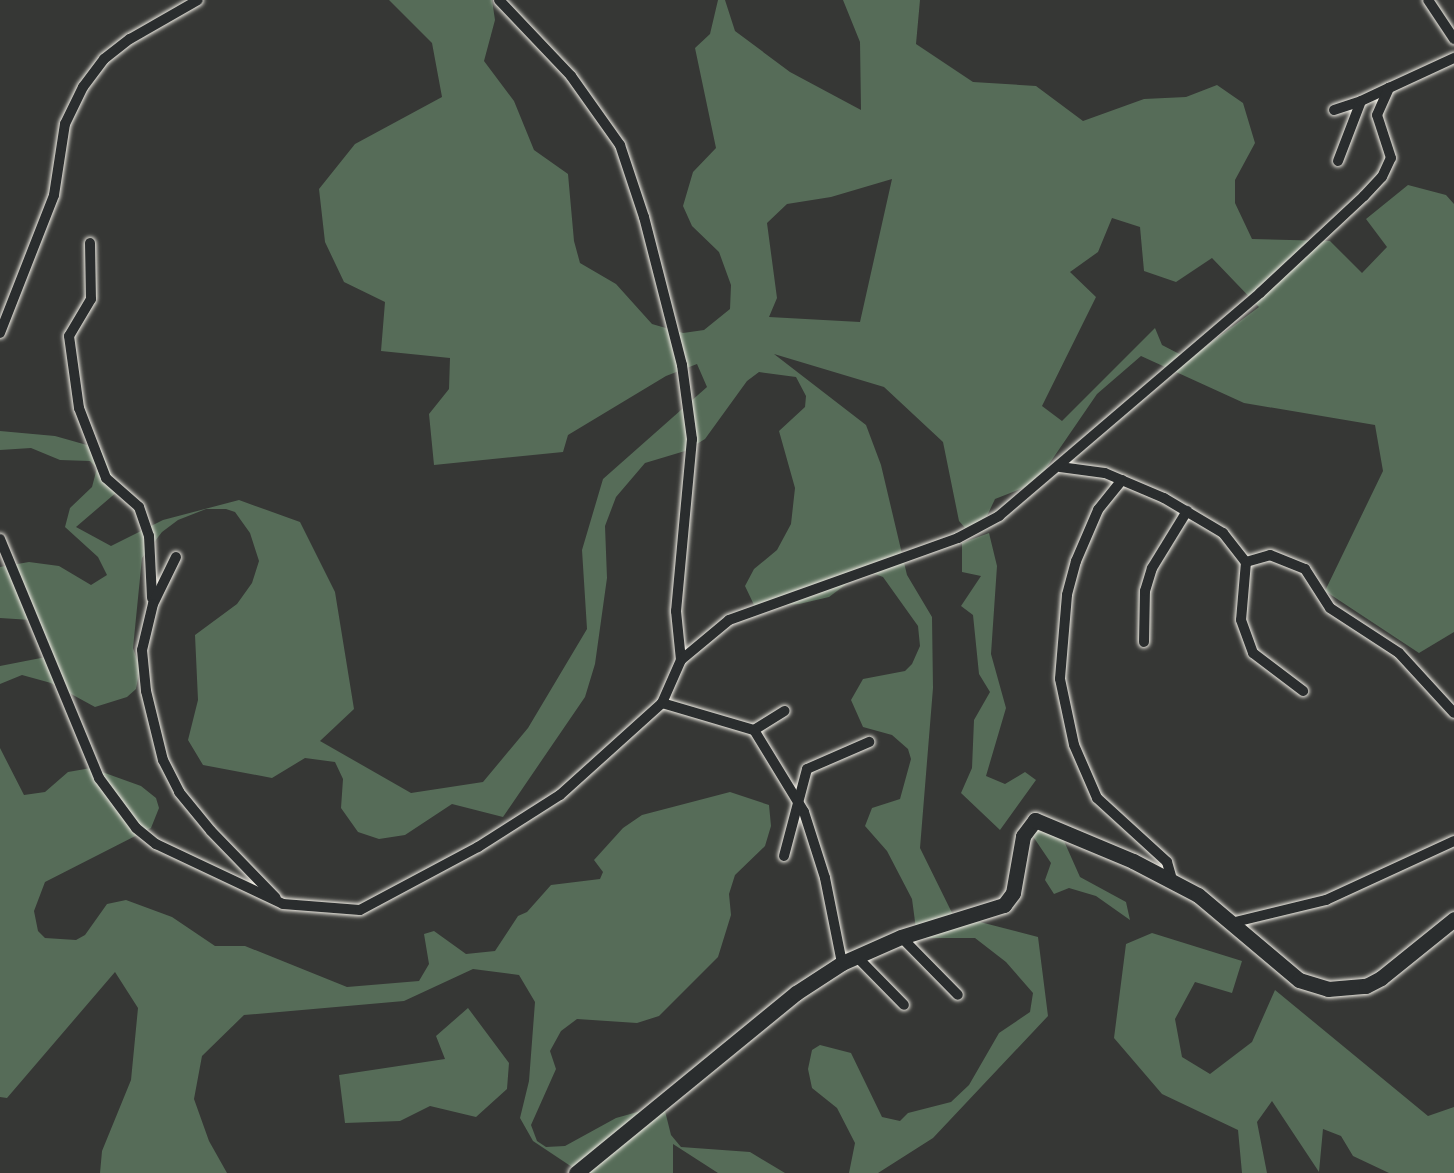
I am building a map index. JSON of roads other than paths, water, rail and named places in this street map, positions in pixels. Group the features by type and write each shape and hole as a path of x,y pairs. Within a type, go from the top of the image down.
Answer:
{"street":[{"path":"0,333 54,195 65,124 83,87 122,46 198,0"},
{"path":"499,0 572,76 620,145 644,218 689,401 692,439 676,611 681,660"},
{"path":"1428,0 1454,39"},
{"path":"1334,110 1361,101 1454,58"},
{"path":"0,539 90,758 119,808 156,844 283,904 360,910 478,847 560,795 662,702 681,660 729,620 748,610 832,584 978,529 1060,467 1260,293 1382,177 1391,158 1390,147 1377,115 1389,88"},
{"path":"1338,161 1361,101"},
{"path":"90,243 91,299 69,336 79,408 106,478 139,507 149,536 153,604"},
{"path":"1060,467 1084,467 1122,480 1187,511 1223,533 1245,562 1241,620 1245,638 1265,666 1303,691"},
{"path":"1122,480 1098,510 1076,561 1067,594 1060,680 1074,745 1097,798 1167,862 1173,883"},
{"path":"1144,642 1145,591 1152,568 1187,511"},
{"path":"1245,562 1270,555 1305,569 1330,609 1399,653 1454,713"},
{"path":"176,557 153,604 142,650 146,691 171,778 211,831 283,904"},
{"path":"662,702 754,730 798,798 825,878 842,963"},
{"path":"754,730 785,711"},
{"path":"784,856 807,769 869,742"},
{"path":"576,1173 796,993 842,963 901,937 1004,905 1013,893 1023,836 1035,820 1063,829 1173,883 1235,922 1299,980 1328,989 1366,986 1381,978 1454,919"},
{"path":"1235,922 1326,900 1454,841"},
{"path":"901,937 958,995"},
{"path":"857,957 904,1005"}]}
